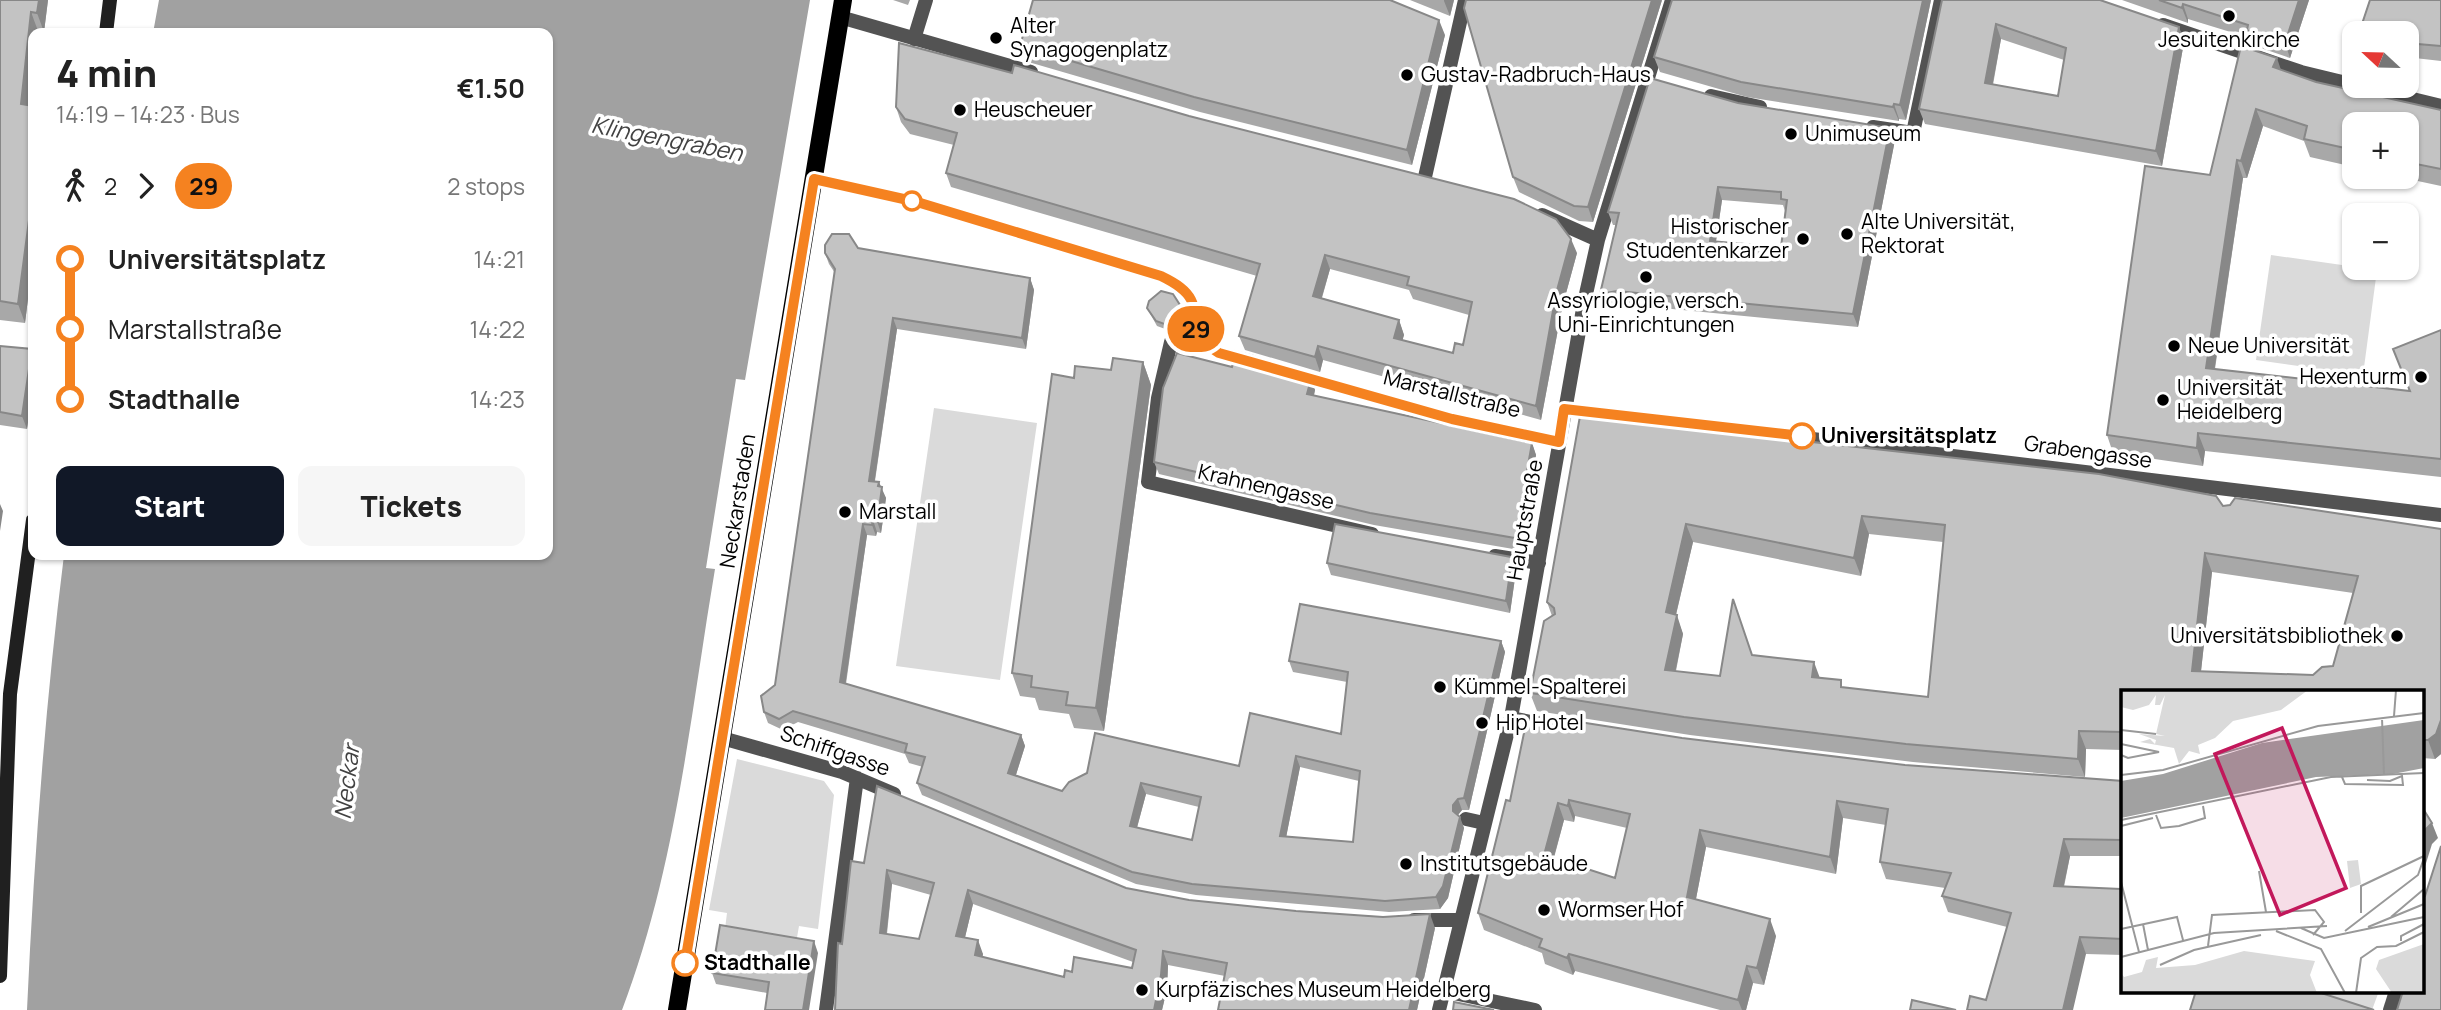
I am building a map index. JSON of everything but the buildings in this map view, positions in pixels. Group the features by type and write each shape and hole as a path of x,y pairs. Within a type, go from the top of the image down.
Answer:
{"main road":[{"path":"107,28 110,0"},
{"name":"Neckarstaden","path":"677,1010 842,9"},
{"path":"0,976 10,694 28,558"}],"street":[{"path":"1408,173 1431,178 1450,27 1465,0"},
{"name":"Hauptstraße","path":"1439,1010 1534,627 1539,563 1564,409 1598,240 1653,80 1672,0"},
{"path":"1856,124 1913,134 1941,0"},
{"path":"914,39 924,4"},
{"path":"842,9 892,33 1042,75"},
{"path":"2144,18 2301,72 2441,106"},
{"path":"1694,92 1780,111"},
{"path":"814,179 917,202 1161,276 1183,286 1192,298 1196,314 1196,338"},
{"path":"1524,205 1598,240"},
{"name":"Marstallstraße","path":"1196,338 1219,353 1452,419 1559,442"},
{"name":"Krahnengasse","path":"1196,338 1171,342 1158,398 1148,482 1384,536"},
{"name":"Grabengasse","path":"1564,409 2234,498 2441,515"},
{"path":"1480,554 1539,563"},
{"path":"1511,718 1560,727"},
{"name":"Schiffgasse","path":"722,738 857,778 907,799"},
{"path":"826,1010 857,778"},
{"path":"1466,819 1484,823"},
{"path":"1401,921 1438,918 1460,920"},
{"path":"1444,991 1535,1010"},
{"path":"2389,1010 2396,992"}],"shaded area":[{"path":"2271,255 2342,265 2342,280 2376,280 2363,375 2256,360"},
{"path":"934,408 1037,423 1000,680 896,666"},
{"path":"737,759 824,781 834,795 818,929 799,926 795,949 724,937 727,913 709,910"},
{"path":"2234,992 2379,992 2372,1010"}],"water":[{"path":"159,0 810,0 745,380 736,379 706,568 715,569 669,848 656,902 622,1010 27,1010 41,782 63,560 553,560 553,28 154,28"}],"bus line":[{"name":"29","path":"685,963 814,179 917,202 1161,276 1183,286 1192,298 1196,314 1196,338 1219,353 1452,419 1559,442 1564,409 1802,436"}],"place":[{"name":"Jesuitenkirche","path":"2229,16"},
{"name":"Alter Synagogenplatz","path":"996,38"},
{"name":"Gustav-Radbruch-Haus","path":"1407,75"},
{"name":"Heuscheuer","path":"960,110"},
{"name":"Unimuseum","path":"1791,134"},
{"name":"Alte Universität, Rektorat","path":"1847,234"},
{"name":"Historischer Studentenkarzer","path":"1803,239"},
{"name":"Assyriologie, versch. Uni-Einrichtungen","path":"1646,277"},
{"name":"Neue Universität","path":"2174,346"},
{"name":"Hexenturm","path":"2421,377"},
{"name":"Universität Heidelberg","path":"2163,400"},
{"name":"Universitätsplatz","path":"1802,436"},
{"name":"Marstall","path":"845,512"},
{"name":"Universitätsbibliothek","path":"2397,636"},
{"name":"Kümmel-Spalterei","path":"1440,687"},
{"name":"Hip Hotel","path":"1482,723"},
{"name":"Institutsgebäude","path":"1406,864"},
{"name":"Wormser Hof","path":"1544,910"},
{"name":"Stadthalle","path":"685,963"},
{"name":"Kurpfäzisches Museum Heidelberg","path":"1142,990"}],"water label":[{"name":"Klingengraben","path":"667,139"},
{"name":"Neckar","path":"347,782"}]}
